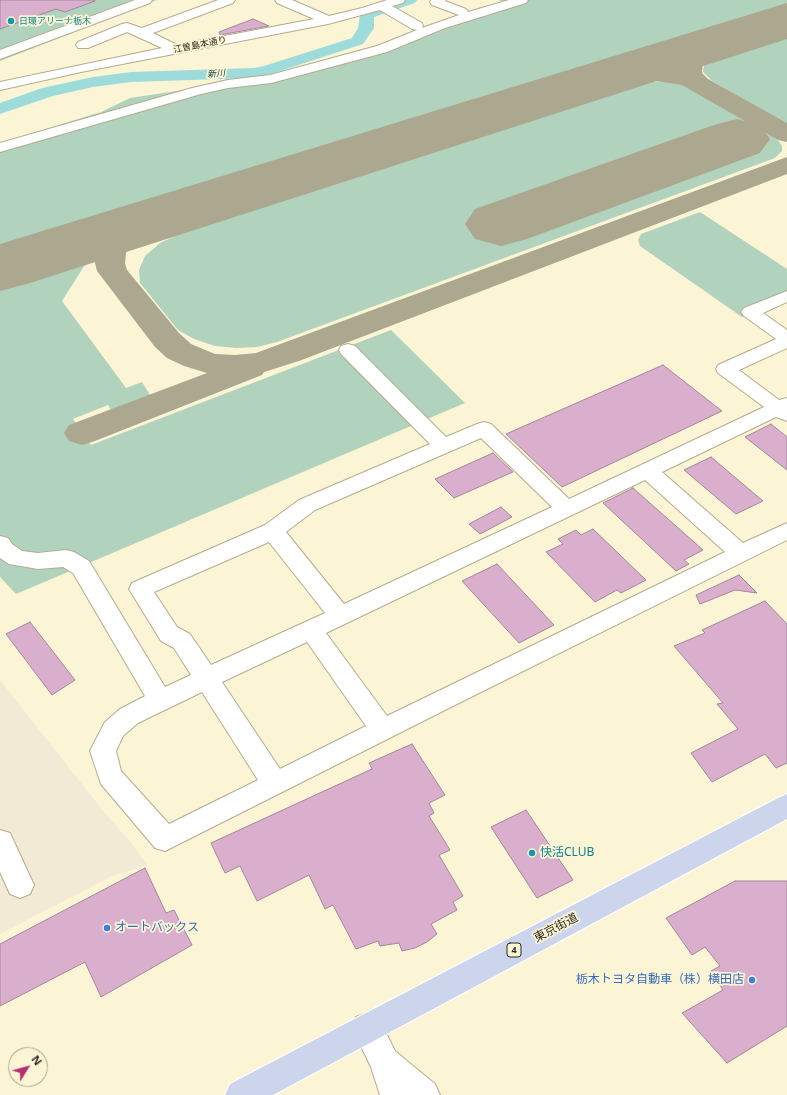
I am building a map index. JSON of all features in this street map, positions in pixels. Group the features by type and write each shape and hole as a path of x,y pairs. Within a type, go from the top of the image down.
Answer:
{"highway":[{"name":"東京街道","path":"241,1095 787,806"}],"street":[{"path":"0,55 146,0"},
{"path":"197,0 215,8"},
{"path":"142,34 215,8 229,0"},
{"path":"281,0 328,20"},
{"path":"297,6 313,0"},
{"name":"江曽島本通り","path":"0,86 81,68 328,20 399,0"},
{"path":"440,0 436,2 462,12"},
{"path":"370,46 385,42 418,26 468,11 480,0"},
{"path":"0,148 197,91 228,84 271,79 382,49 440,25 522,0"},
{"path":"382,6 418,26"},
{"path":"170,12 196,23"},
{"path":"83,44 127,27 176,50"},
{"path":"787,296 750,312 787,338"},
{"path":"784,409 726,369 787,341"},
{"path":"348,350 443,446"},
{"path":"784,409 647,471 160,700 129,716 114,729 103,751 110,776 166,840 383,730 787,531"},
{"path":"275,784 182,641 169,634 140,589 273,531 308,505 484,429 567,509"},
{"path":"647,471 742,554"},
{"path":"273,531 340,616"},
{"path":"0,544 4,550 17,558 38,561 66,558 81,567 160,700"},
{"path":"311,630 383,730"},
{"path":"0,842 20,884"},
{"path":"367,1028 384,1060 396,1095"},
{"path":"384,1060 424,1095"}],"shaded area":[{"path":"0,680 104,812 132,844 147,865 110,877 0,934"}],"green space":[{"path":"0,0 157,0 0,61"},
{"path":"498,0 787,0 787,4 0,246 0,143 101,112 130,98 183,90 223,80 266,77 386,45 429,25 505,2"},
{"path":"787,37 787,124 712,81 703,72 704,65 706,63"},
{"path":"671,81 686,85 778,140 782,146 782,151 775,158 277,342 257,347 237,348 215,346 194,339 178,330 140,283 139,270 145,256 160,243 188,230 649,82"},
{"path":"700,212 787,269 787,299 742,317 640,246 638,240 641,234"},
{"path":"86,263 62,301 126,388 142,382 150,395 111,410 108,405 73,419 91,445 391,330 465,403 16,594 0,577 0,290"}],"building":[{"name":"日環アリーナ栃木","path":"0,0 95,1 65,12 56,9 0,29"},
{"path":"253,19 269,26 220,35 219,32"},
{"path":"663,365 722,411 562,487 506,434"},
{"path":"771,424 787,437 787,470 745,437"},
{"path":"493,453 513,472 454,498 435,479"},
{"path":"711,457 763,501 736,514 684,470"},
{"path":"633,488 703,550 684,560 689,564 676,571 603,503"},
{"path":"501,507 512,517 480,534 469,524"},
{"path":"593,529 646,580 621,593 617,590 595,602 546,552 563,544 558,539 576,530 581,535"},
{"path":"497,564 554,625 519,643 462,581"},
{"path":"739,575 757,593 735,590 700,604 696,595"},
{"path":"765,601 787,624 787,763 776,768 765,754 712,782 691,753 738,729 717,704 723,703 674,646 705,633 702,630"},
{"path":"30,622 75,680 52,695 6,634"},
{"path":"412,744 445,795 429,803 434,813 429,816 450,850 439,855 463,896 453,902 457,910 431,924 437,934 427,942 415,948 402,951 399,943 380,946 378,941 356,949 333,905 325,909 309,875 257,901 240,866 225,873 211,843 372,769 369,763"},
{"name":"快活CLUB","path":"526,810 573,880 537,898 491,827"},
{"name":"オートバックス","path":"145,868 166,913 174,910 192,945 101,997 85,962 0,1006 0,944"},
{"name":"栃木トヨタ自動車（株）横田店","path":"735,881 787,881 787,1026 727,1063 682,1013 723,990 711,971 720,966 705,947 692,955 666,918"}],"waterway":[{"name":"新川","path":"0,109 48,92 93,82 131,77 254,73 268,70 358,41 366,28 367,15 410,0"}],"taxiway":[{"path":"699,84 689,72 691,58 697,51 706,46"},
{"path":"622,72 644,72 688,79 699,84"},
{"path":"699,84 787,134"},
{"path":"128,228 117,239 111,253 110,263 112,271 167,340 179,351 196,359 214,364 235,365 259,363 287,354 787,165"},
{"path":"82,433 250,368"}],"runway":[{"path":"0,268 787,20"},
{"path":"501,224 737,139"}],"place":[{"name":"日環アリーナ栃木","path":"11,21"},
{"name":"快活CLUB","path":"532,853"},
{"name":"オートバックス","path":"107,928"},
{"name":"栃木トヨタ自動車（株）横田店","path":"752,980"}]}
